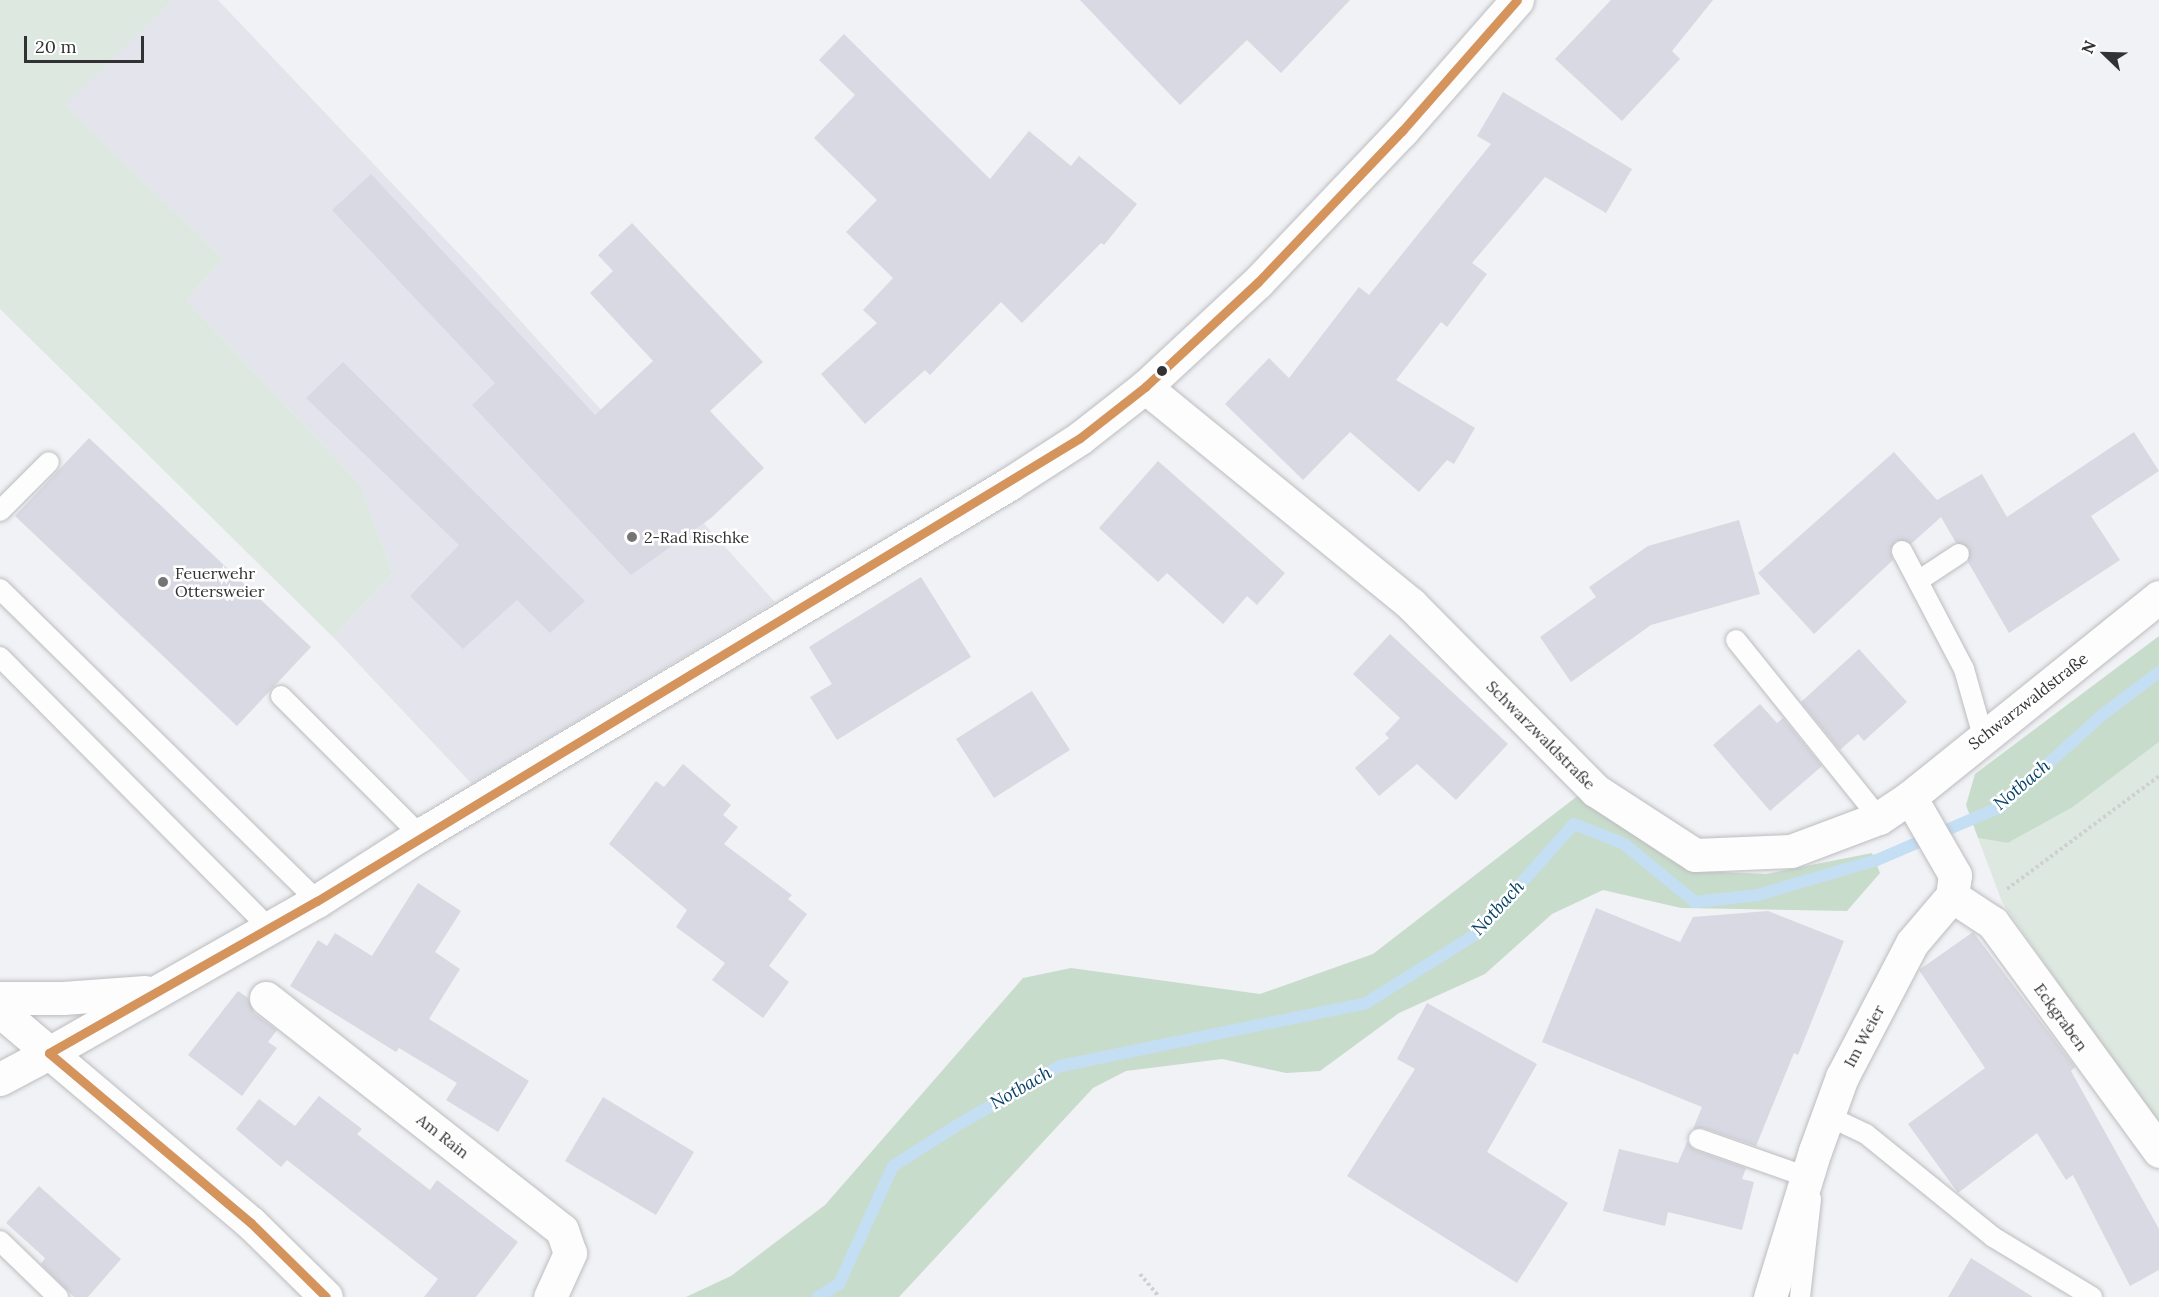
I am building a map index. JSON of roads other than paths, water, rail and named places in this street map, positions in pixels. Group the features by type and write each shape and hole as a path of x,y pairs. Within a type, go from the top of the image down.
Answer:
{"street":[{"path":"0,1079 317,901 420,835 1009,484 1080,438 1145,387 1301,238 1515,1"},
{"name":"Schwarzwaldstraße","path":"1145,387 1411,604 1595,790 1695,855 1791,851 1879,818 1918,809 1983,736 2159,597"},
{"path":"1918,809 1961,895"},
{"name":"Im Weier","path":"1794,1296 1811,1164 1842,1077 1912,943 1961,895"},
{"name":"Eckgraben","path":"1961,895 1993,923 2159,1151"},
{"path":"0,998 63,998 152,992"},
{"name":"Am Rain","path":"266,998 562,1230 570,1253 550,1297"},
{"path":"0,1011 251,1223 326,1297"}],"lane":[{"path":"0,511 49,462"},
{"path":"1902,551 1964,669 1983,736"},
{"path":"1918,581 1959,554"},
{"path":"0,589 317,901"},
{"path":"1736,640 1879,818"},
{"path":"0,657 268,928"},
{"path":"281,696 420,835"},
{"path":"1828,1116 1866,1134 1993,1238 2092,1297"},
{"path":"1699,1139 1811,1164"},
{"path":"0,1241 58,1297"}],"waterway":[{"name":"Notbach","path":"818,1297 839,1284 893,1166 956,1126 1060,1066 1366,1003 1475,935 1574,824 1624,844 1695,902 1758,895 1877,860 2000,807 2102,715 2159,672"}],"place":[{"name":"2-Rad Rischke","path":"632,537"},
{"name":"Feuerwehr Ottersweier","path":"163,582"}]}
